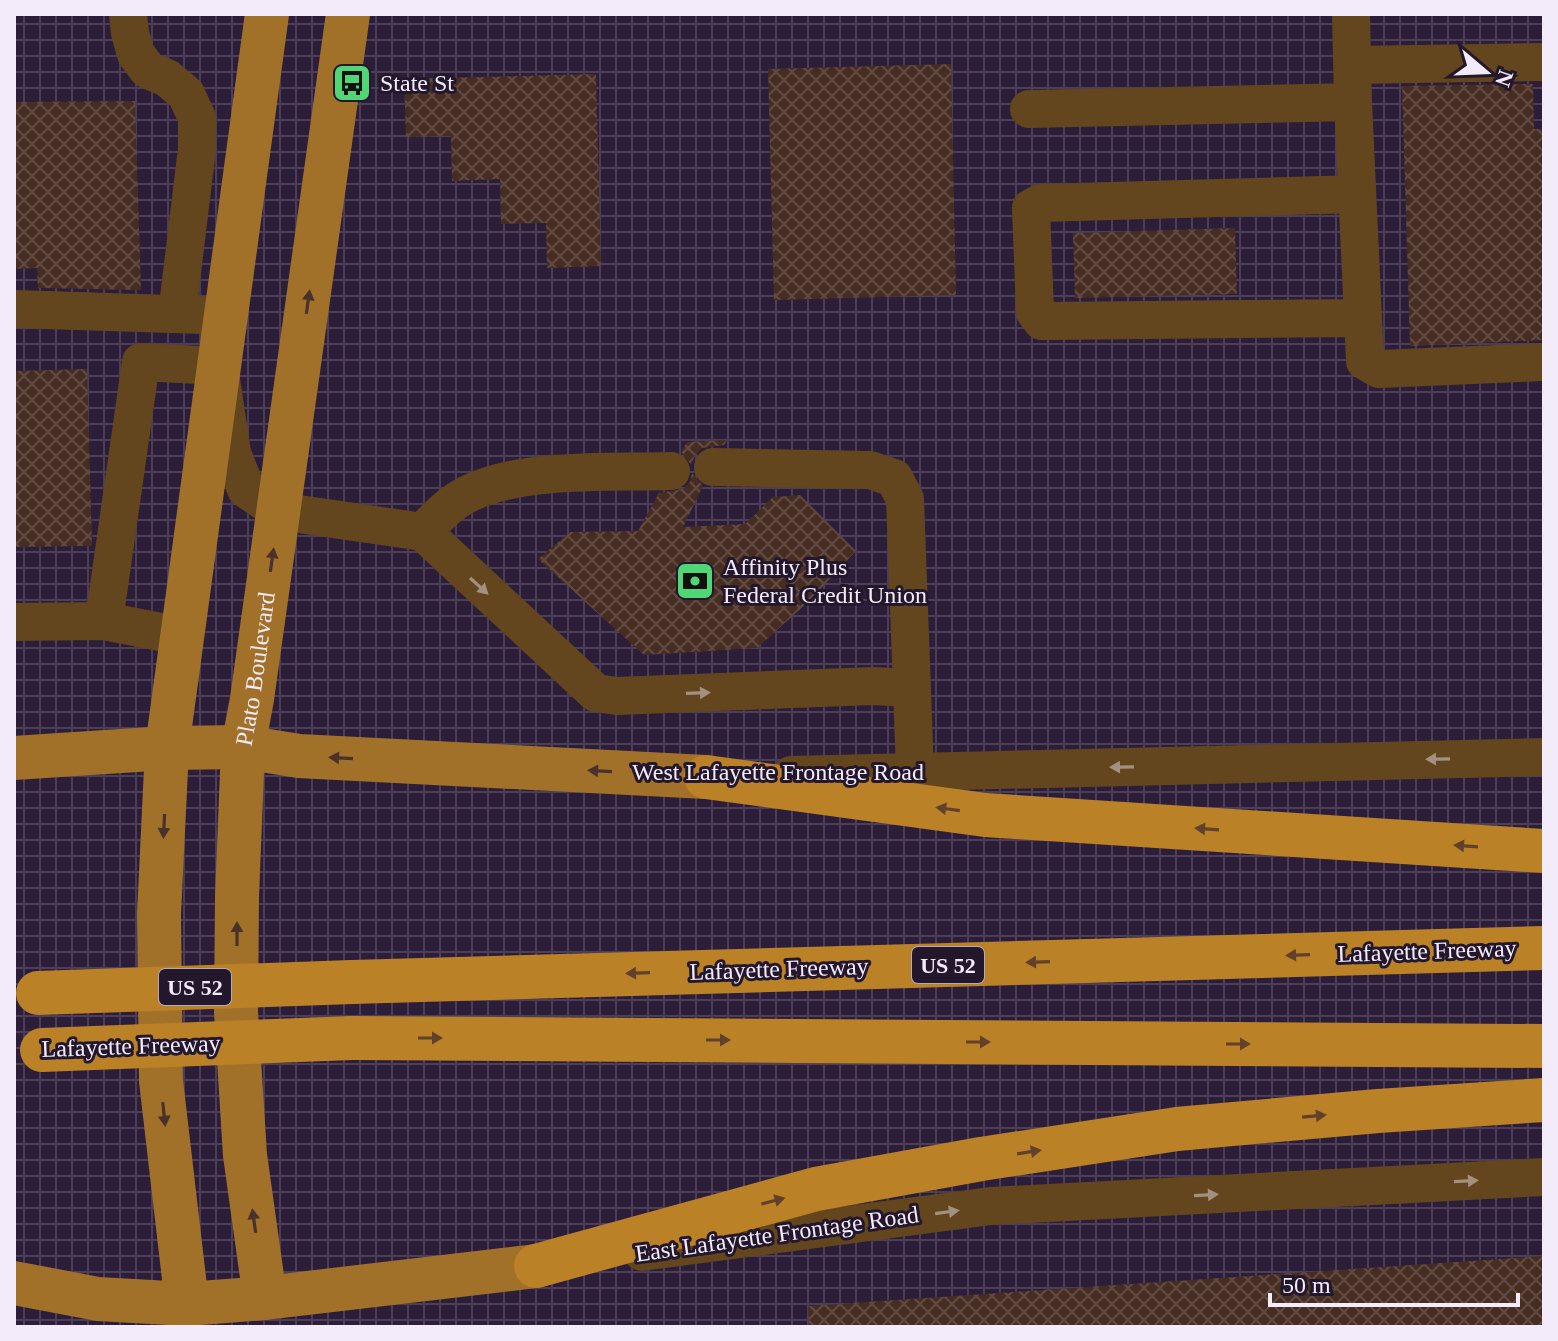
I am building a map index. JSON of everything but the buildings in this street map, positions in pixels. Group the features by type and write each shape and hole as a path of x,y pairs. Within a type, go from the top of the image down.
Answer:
{"highway":[{"path":"706,777 985,815 1544,851"},
{"name":"Lafayette Freeway","path":"26,993 1544,948"},
{"name":"Lafayette Freeway","path":"28,1050 352,1038 1544,1046"},
{"path":"536,1266 816,1189 981,1159 1177,1129 1544,1100"}],"main road":[{"path":"189,1316 161,1081 159,914 167,748 267,14"},
{"name":"Plato Boulevard","path":"270,1312 245,1155 236,1012 243,747 348,14"},
{"name":"West Lafayette Frontage Road","path":"14,758 167,748 243,747 299,756 706,777"},
{"name":"East Lafayette Frontage Road","path":"14,1283 189,1316 270,1312 536,1266"}],"street":[{"path":"128,14 136,54 148,70 167,78 186,94 197,118 197,149 177,314"},
{"path":"1351,14 1365,361 1379,369 1544,362"},
{"path":"1352,65 1544,62"},
{"path":"1029,109 1353,102"},
{"path":"1357,194 1040,203 1031,208 1035,312 1042,321 1363,318"},
{"path":"14,309 226,315"},
{"path":"104,621 141,362 219,366 232,453 246,489 278,511 423,532 596,693 617,696 873,686 911,688"},
{"path":"713,467 870,470 894,478 905,499 915,772"},
{"path":"423,532 446,509 469,493 500,482 544,475 671,471"},
{"path":"14,622 104,621 181,636"},
{"name":"West Lafayette Frontage Road","path":"706,777 1544,757"},
{"name":"East Lafayette Frontage Road","path":"536,1266 991,1206 1544,1177"}],"shaded area":[{"path":"14,14 1544,14 1544,1327 14,1327"}],"place":[{"name":"State St","path":"352,83"},
{"name":"Affinity Plus Federal Credit Union","path":"695,581"}]}
